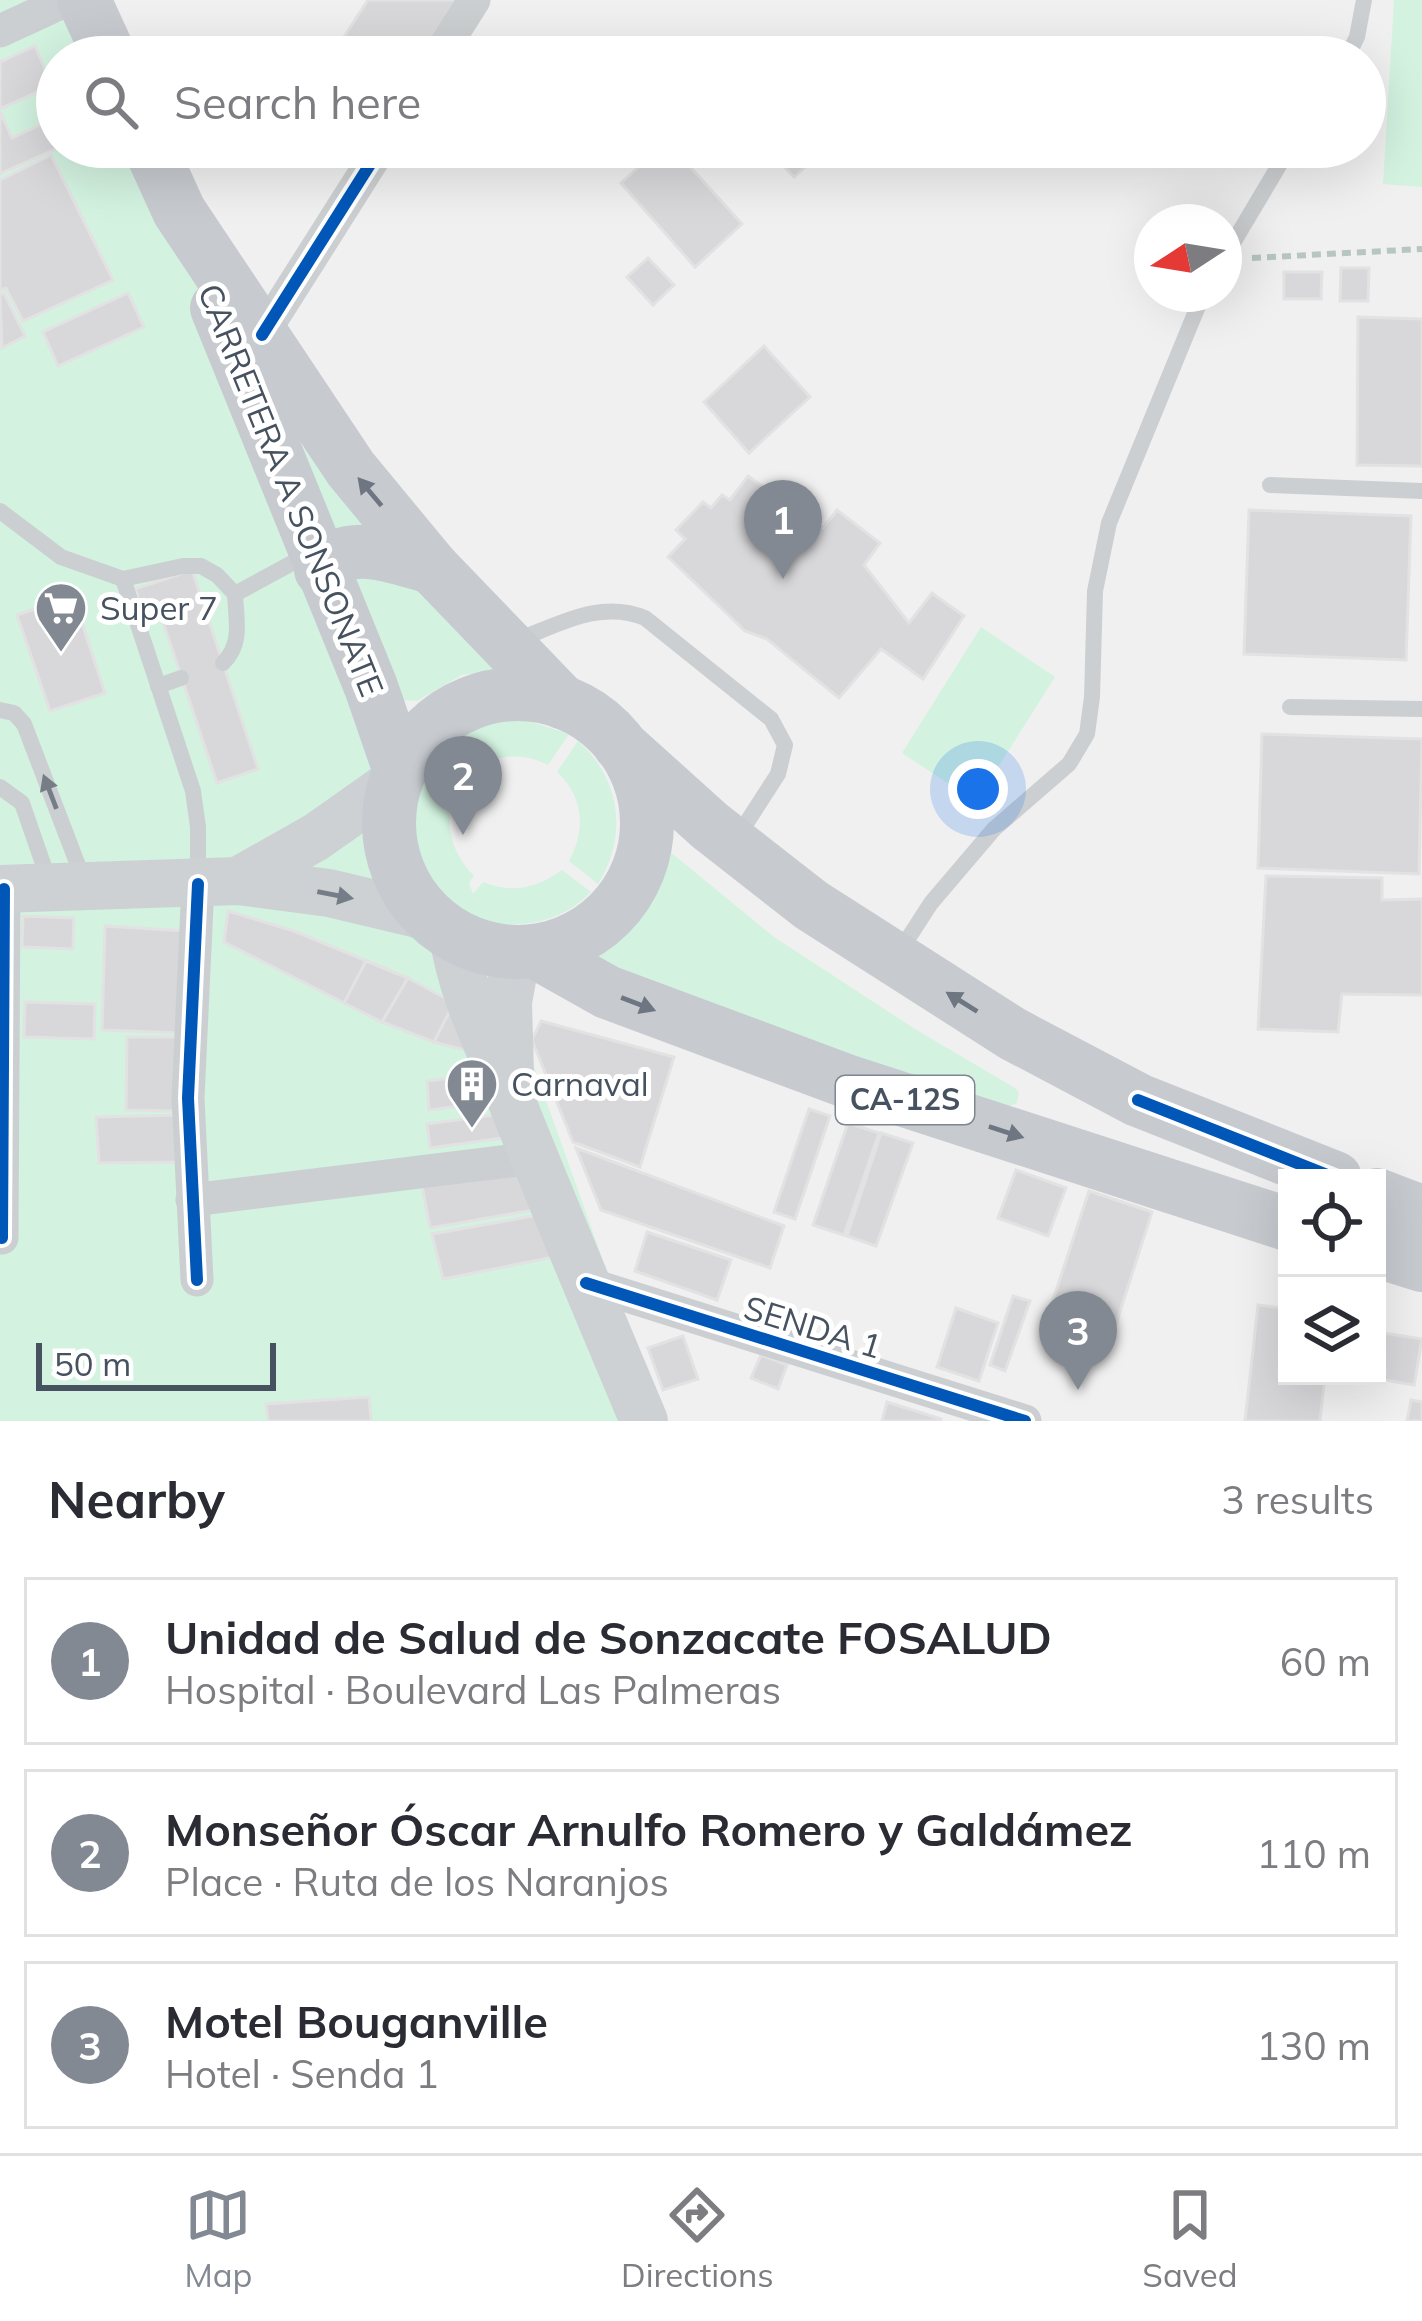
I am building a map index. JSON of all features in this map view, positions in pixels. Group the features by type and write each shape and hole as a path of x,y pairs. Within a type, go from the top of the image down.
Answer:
{"main road":[{"path":"84,0 100,36"},
{"path":"160,168 179,211 351,469 432,567 562,702 595,720 732,844 894,960 1013,1034 1138,1100 1312,1169"},
{"name":"CARRETERA A SONSONATE","path":"179,211 371,687 397,776"},
{"path":"317,561 343,552 366,552 432,567"},
{"path":"218,882 316,837 397,776 421,739 461,707 511,694 562,702"},
{"path":"35,888 218,882 329,892 441,926 477,946 525,952 570,941 603,920 628,890 645,842 645,804 620,746"},
{"path":"397,776 389,831 396,863 410,892 441,926 466,998 644,1421"},
{"path":"513,1103 507,1016 525,952"},
{"name":"CA-12S","path":"525,952 607,992 849,1082 1278,1221"},
{"path":"1386,1198 1422,1212"},
{"path":"1386,1254 1422,1265"}],"street":[{"path":"0,31 67,0"},
{"path":"451,36 474,0"},
{"path":"262,335 368,168"},
{"path":"197,1280 188,1098 218,882"},
{"path":"2,1238 35,888"},
{"path":"192,1200 533,1158"},
{"name":"SENDA 1","path":"586,1283 1024,1421"}],"lane":[{"path":"1357,36 1364,0"},
{"path":"1242,227 1277,168"},
{"path":"894,960 931,903 981,843 1069,764 1087,734 1095,590 1109,523 1196,312"},
{"path":"1270,485 1422,491"},
{"path":"0,511 62,557 122,580 183,566 201,566 217,575 235,594 237,636 233,652 223,663"},
{"path":"235,594 317,561"},
{"path":"122,580 193,791 198,826 218,882"},
{"path":"507,644 596,611 623,609 645,618 771,718 785,745 778,774 732,844"},
{"path":"158,686 181,678"},
{"path":"1290,707 1422,710"},
{"path":"0,710 14,712 24,724 35,888"},
{"path":"0,788 22,803 35,888"}],"path":[{"path":"1246,258 1422,249"}],"green space":[{"path":"0,0 109,0 124,36 36,36 36,168 178,168 425,770 427,766 457,789 449,824 459,856 474,876 469,883 473,894 483,882 524,887 562,870 591,892 567,911 541,921 483,923 660,1421 0,1421"},
{"path":"1394,0 1422,0 1422,187 1383,184"},
{"path":"281,388 384,537 336,535"},
{"path":"349,570 410,575 496,671 462,675 417,701 399,700"},
{"path":"981,627 1055,677 976,802 902,753"},
{"path":"522,719 569,734 548,765 514,756 482,765 463,780 433,757 473,728"},
{"path":"578,741 603,773 615,809 614,847 598,884 569,861 580,814 573,792 557,772"},
{"path":"664,847 774,937 1015,1088 1017,1103 1007,1107 583,966 614,942 636,915"}],"building":[{"path":"368,0 456,0 433,36 345,36"},
{"path":"35,46 36,92 0,109 0,62"},
{"path":"0,112 12,138 36,127 36,158 0,174"},
{"path":"36,162 36,168 57,168 113,280 23,321 6,288 0,290 0,180"},
{"path":"638,168 691,168 742,224 695,267 621,183"},
{"path":"648,258 674,285 653,305 627,277"},
{"path":"1341,268 1369,268 1368,301 1340,301"},
{"path":"1284,272 1322,272 1321,299 1284,299"},
{"path":"4,293 25,336 2,348 0,295"},
{"path":"128,293 144,327 58,366 43,332"},
{"path":"1358,317 1422,319 1422,466 1357,465"},
{"path":"764,346 810,397 749,453 704,402"},
{"path":"748,476 823,528 837,510 880,543 864,565 909,623 932,593 964,616 923,679 881,649 839,698 767,639 745,631 668,557 685,539 676,530 703,502 711,508 722,495 730,500"},
{"path":"1249,510 1411,516 1406,660 1244,654"},
{"path":"192,570 258,769 217,783 162,619 147,624 135,589"},
{"name":"Super 7","path":"73,596 105,693 50,711 17,615"},
{"path":"1262,734 1422,739 1419,874 1258,868"},
{"path":"1266,876 1382,878 1382,900 1422,899 1422,995 1342,994 1338,1032 1258,1029"},
{"path":"228,911 294,931 408,978 382,1022 224,942"},
{"path":"23,916 74,918 73,949 22,947"},
{"path":"105,926 187,931 181,1033 102,1030"},
{"path":"366,961 408,978 382,1022 344,1003"},
{"path":"408,978 454,1003 434,1042 382,1022"},
{"path":"25,1002 95,1004 94,1039 24,1037"},
{"path":"454,1003 476,1053 434,1042"},
{"path":"541,1021 674,1057 640,1167 573,1142 532,1040"},
{"path":"127,1037 180,1037 180,1111 126,1110"},
{"path":"490,1073 501,1101 429,1110 427,1081"},
{"path":"809,1109 830,1116 795,1219 774,1212"},
{"name":"Carnaval","path":"510,1113 518,1136 430,1148 427,1124"},
{"path":"181,1115 180,1162 99,1163 96,1117"},
{"path":"848,1123 879,1133 844,1235 813,1225"},
{"path":"881,1133 913,1143 876,1246 847,1236"},
{"path":"576,1148 784,1226 770,1268 601,1210"},
{"path":"531,1166 539,1209 430,1228 422,1185"},
{"path":"1016,1170 1066,1188 1048,1236 998,1218"},
{"path":"1089,1191 1152,1212 1116,1324 1052,1303"},
{"path":"550,1213 569,1254 443,1279 432,1234"},
{"path":"647,1232 731,1260 717,1300 635,1271"},
{"path":"1013,1296 1030,1301 1005,1371 990,1365"},
{"path":"1258,1305 1278,1308 1278,1385 1324,1385 1320,1421 1245,1421"},
{"path":"956,1308 998,1323 979,1381 937,1367"},
{"path":"1386,1333 1422,1339 1414,1385 1386,1380"},
{"path":"683,1336 698,1379 663,1390 648,1348"},
{"path":"761,1355 787,1365 778,1389 751,1378"},
{"path":"369,1397 371,1421 268,1421 266,1404"},
{"path":"1411,1400 1422,1402 1422,1421 1407,1421"},
{"path":"887,1402 941,1419 882,1421"}],"cycle path":[{"path":"262,335 368,168"},
{"path":"197,1280 188,1098 198,884"},
{"path":"2,1238 4,889"},
{"path":"1138,1100 1312,1169"},
{"path":"586,1283 1025,1421"}],"place":[{"name":"Unidad de Salud de Sonzacate FOSALUD","path":"783,579"},
{"name":"Super 7","path":"61,654"},
{"name":"Monseñor Óscar Arnulfo Romero y Galdámez","path":"463,835"},
{"name":"Carnaval","path":"472,1130"},
{"name":"Motel Bouganville","path":"1078,1390"}]}
